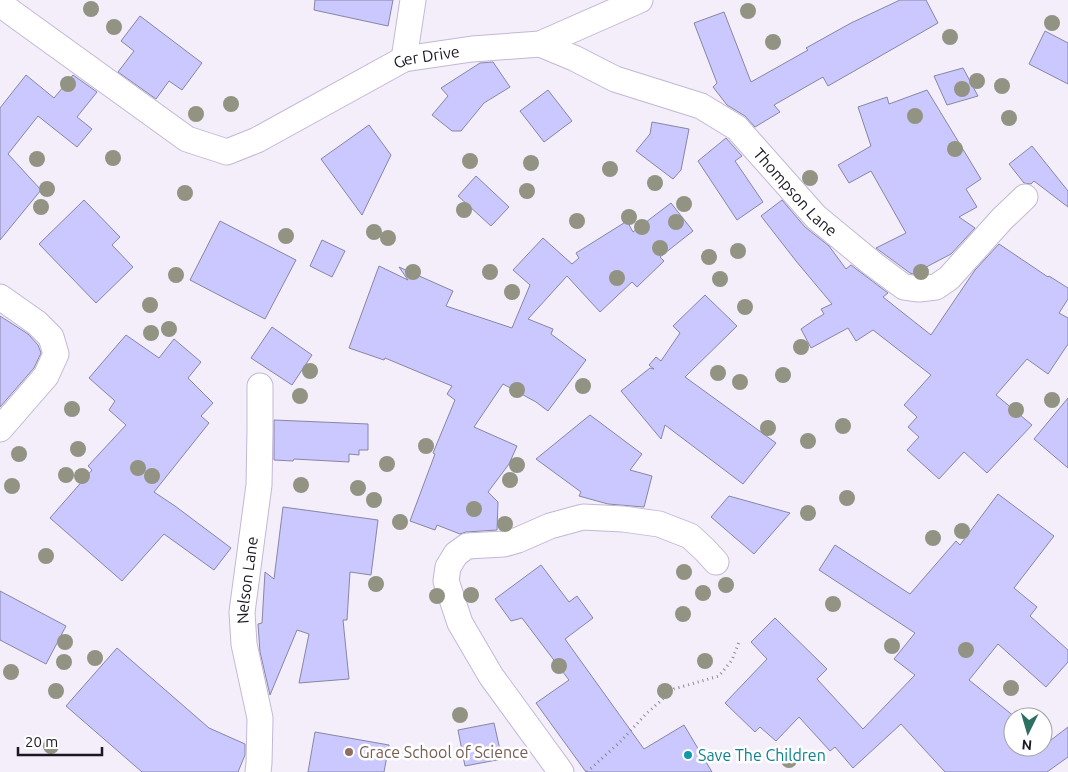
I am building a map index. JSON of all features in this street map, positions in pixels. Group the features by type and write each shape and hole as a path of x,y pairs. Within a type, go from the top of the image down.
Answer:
{"street":[{"path":"404,59 413,0"},
{"name":"Ger Drive","path":"0,2 11,12 187,139 227,152 257,140 404,59 472,49 540,44 640,0"},
{"name":"Thompson Lane","path":"540,44 574,58 614,79 701,106 737,128 816,217 904,287 919,289 936,287 950,278 1002,219 1025,197"},
{"path":"0,297 37,323 51,337 56,354 46,376 0,429"},
{"name":"Nelson Lane","path":"258,772 260,763 260,718 244,644 242,612 259,485 260,386"},
{"path":"561,772 491,676 460,623 446,581 448,568 456,554 467,546 504,544 550,526 583,517 623,519 659,524 690,536 716,562"}],"path":[{"path":"586,772 621,741 674,688 720,676 732,660 739,642"}],"building":[{"path":"315,0 393,0 388,26 314,10"},
{"path":"900,0 926,0 938,23 828,86 823,77 774,105 780,112 755,127 745,116 727,105 713,87 717,83 694,23 724,12 751,82 851,23"},
{"path":"140,16 202,63 182,90 169,81 156,99 118,72 134,51 121,41"},
{"path":"1045,31 1068,43 1068,84 1029,64"},
{"path":"493,62 510,87 484,103 461,131 452,131 432,115 448,96 441,88 480,63"},
{"path":"963,68 978,96 947,105 934,76"},
{"path":"26,75 54,98 73,75 97,92 77,117 92,129 77,147 38,116 8,154 41,190 0,240 0,108"},
{"path":"548,90 572,121 544,142 520,111"},
{"path":"927,90 981,179 966,189 977,207 959,217 975,228 951,254 913,274 876,248 906,233 871,171 849,183 838,165 871,146 858,107 887,97 889,104"},
{"path":"652,122 689,129 681,170 673,179 636,151 650,134"},
{"path":"369,125 391,155 362,215 321,159"},
{"path":"726,138 742,156 735,161 763,202 737,220 698,161"},
{"path":"1032,146 1068,191 1068,207 1034,181 1031,184 1024,183 1009,164"},
{"path":"476,176 509,207 491,226 458,196"},
{"path":"84,200 120,237 112,245 133,267 96,303 39,244"},
{"path":"782,200 805,227 829,246 846,269 851,265 888,293 883,297 931,335 975,270 999,244 1068,288 1068,299 1059,313 1068,318 1068,344 1048,374 1027,359 996,395 1032,425 987,473 964,452 939,479 907,450 919,437 908,427 917,417 904,405 931,375 873,330 856,341 848,328 811,348 801,329 824,314 821,309 832,304 761,216"},
{"path":"671,203 693,231 660,257 664,261 637,287 632,282 600,312 567,276 528,319 553,329 551,334 586,360 548,411 536,402 503,384 474,427 517,446 509,464 488,492 498,502 497,530 460,534 437,525 435,530 410,521 435,454 433,453 455,400 447,394 452,386 385,358 384,360 349,348 379,266 408,280 399,267 453,291 446,306 512,328 530,285 513,270 543,238 572,264 579,258 576,253 627,221 633,232"},
{"path":"220,221 296,260 265,319 190,280"},
{"path":"322,240 345,251 332,277 310,266"},
{"path":"705,295 737,326 685,377 776,443 743,484 665,425 661,439 621,391 650,368 654,369 649,365 656,357 661,361 680,333 673,326"},
{"path":"0,316 28,334 38,345 41,353 34,368 0,407"},
{"path":"272,327 312,355 292,385 251,358"},
{"path":"126,335 159,358 174,339 201,362 188,378 213,403 201,416 209,423 154,492 231,548 214,570 164,534 122,581 50,518 92,470 88,466 126,425 109,410 115,401 89,378"},
{"path":"1068,398 1068,468 1034,439"},
{"path":"590,415 642,454 630,470 652,476 644,507 608,504 579,496 581,492 536,459"},
{"path":"274,420 368,424 368,450 359,450 359,455 349,454 349,462 294,459 293,461 274,460"},
{"path":"998,494 1054,536 1014,588 1037,607 1030,616 1068,650 1068,662 1046,687 998,644 969,680 1003,707 1003,757 1053,757 1053,738 1068,727 1068,757 1047,772 945,772 901,724 853,768 835,747 830,751 799,717 776,741 760,727 755,732 725,703 767,659 751,642 775,618 827,669 817,679 863,729 915,675 894,659 915,633 819,570 835,545 910,594 956,541 960,545"},
{"path":"729,496 790,513 754,554 711,517"},
{"path":"283,507 378,520 371,575 350,572 347,620 343,620 349,679 299,683 309,634 297,630 270,695 260,652 258,624 262,623 265,572 274,579"},
{"path":"541,565 569,602 577,596 593,618 565,639 644,749 684,725 712,772 586,772 536,703 569,680 522,618 511,621 495,599"},
{"path":"0,591 66,626 46,664 0,640"},
{"path":"117,648 209,728 245,744 245,755 238,772 142,772 66,706"},
{"path":"494,723 502,759 465,766 458,730"},
{"name":"Grace School of Science","path":"315,732 389,745 384,772 308,772"}],"place":[{"name":"Grace School of Science","path":"349,752"},
{"name":"Save The Children","path":"688,755"}]}
